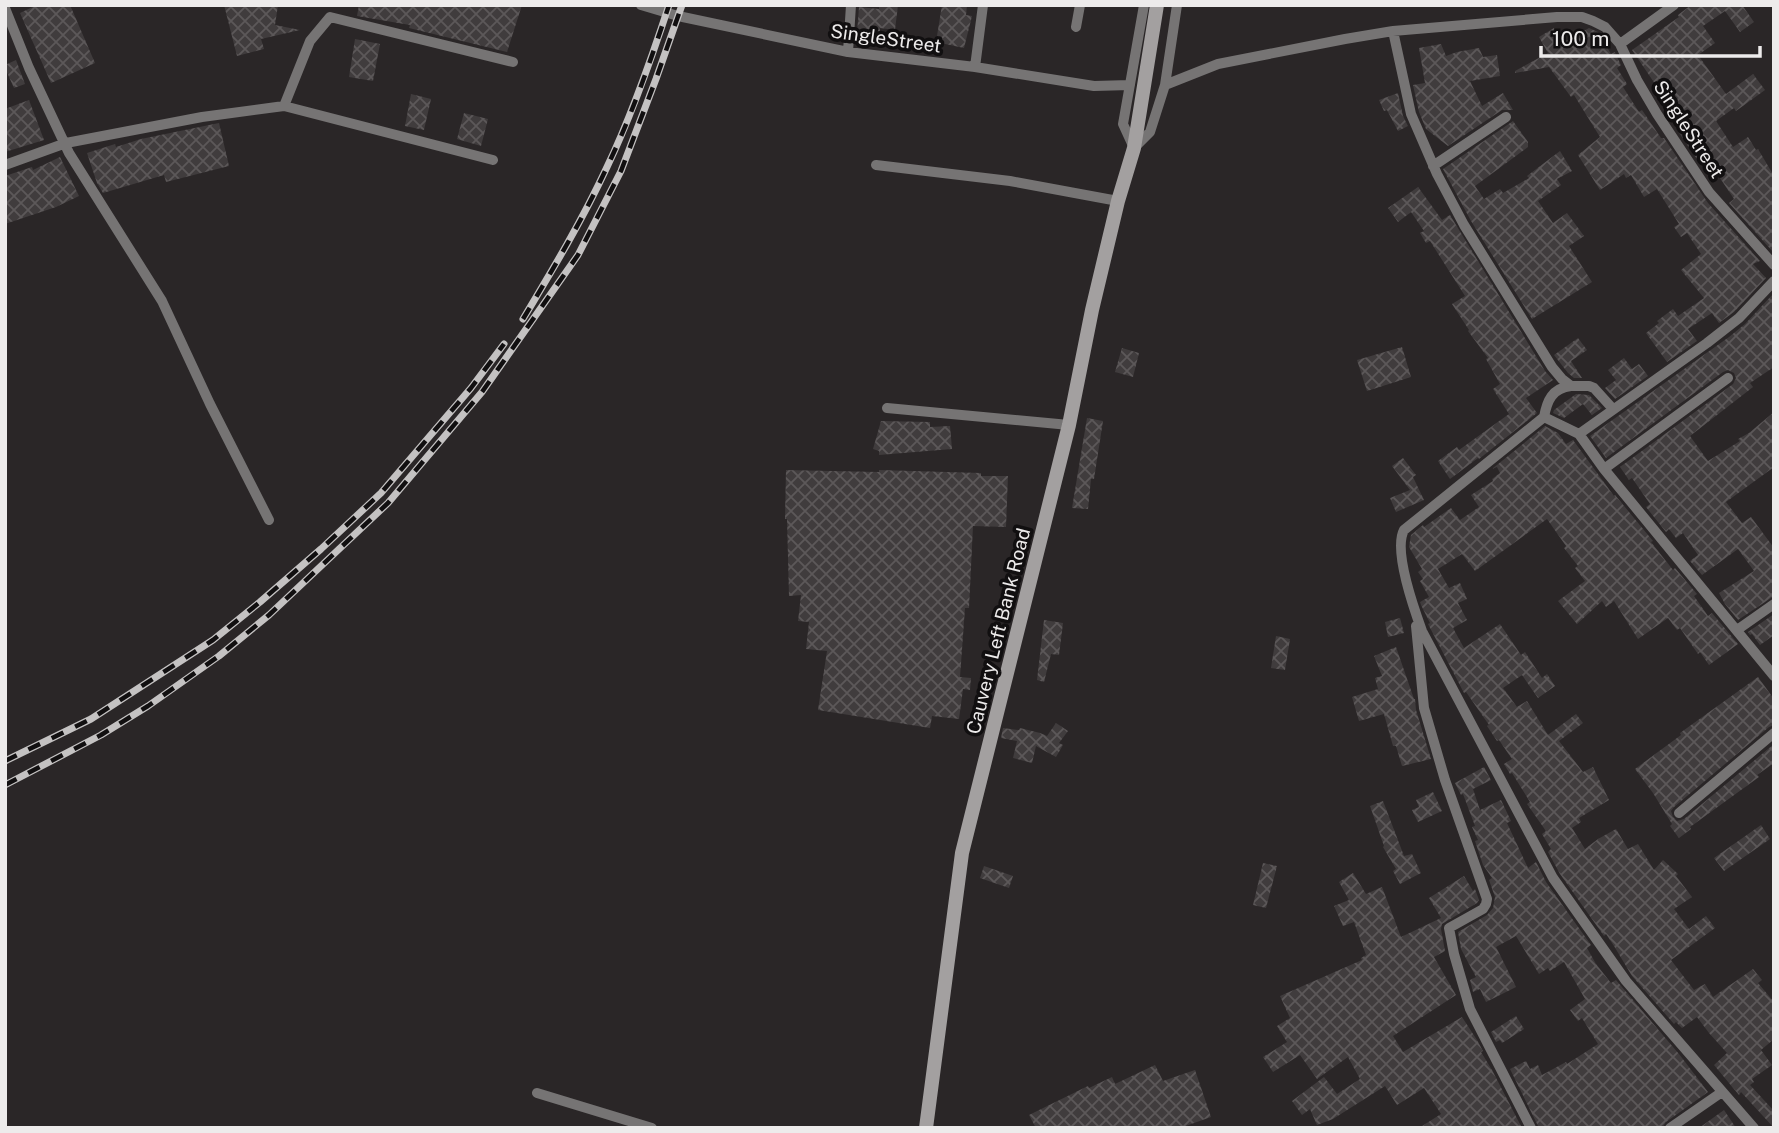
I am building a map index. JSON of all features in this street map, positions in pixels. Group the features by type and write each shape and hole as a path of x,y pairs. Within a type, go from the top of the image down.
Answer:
{"main road":[{"name":"Cauvery Left Bank Road","path":"926,1128 962,853 1069,425 1092,310 1118,201 1134,148 1157,5"}],"street":[{"name":"SingleStreet","path":"640,5 678,16 848,52 975,67 1094,86 1130,85"},
{"path":"848,52 851,5"},
{"path":"975,67 983,5"},
{"path":"1076,27 1080,5"},
{"path":"1144,5 1124,124 1134,148 1150,132 1165,85 1177,5"},
{"path":"1620,44 1674,5"},
{"path":"5,8 29,68 69,153 162,301 269,520"},
{"path":"284,106 310,41 330,17 513,62"},
{"name":"SingleStreet","path":"1165,85 1218,64 1393,31 1582,17 1605,27 1620,44 1657,114 1709,192 1774,265"},
{"path":"1393,31 1411,114 1433,166 1464,225 1552,367 1571,386"},
{"path":"5,165 66,143 202,117 284,106 493,160"},
{"path":"1433,166 1506,117"},
{"path":"876,165 1010,181 1118,201"},
{"path":"1579,434 1739,318 1774,281"},
{"path":"1604,469 1728,378"},
{"path":"1613,409 1589,386 1564,387 1551,395 1544,417 1402,533 1405,575 1422,631 1553,878 1626,982 1754,1128"},
{"path":"887,408 1069,425"},
{"path":"1544,417 1579,434 1604,469 1774,676"},
{"path":"1737,630 1774,604"},
{"path":"1415,613 1424,708 1444,780 1487,899 1480,912 1449,928 1454,954 1470,1009 1531,1128"},
{"path":"1679,813 1774,733"},
{"path":"1670,1128 1722,1092"},
{"path":"537,1093 652,1128"}],"building":[{"path":"37,5 70,5 95,63 51,83 20,13"},
{"path":"224,5 278,5 275,25 300,30 261,39 264,49 237,56"},
{"path":"359,5 522,5 507,52 409,28 410,25 357,16"},
{"path":"879,5 898,5 895,30 880,28 880,36 857,33 859,7 879,9"},
{"path":"942,5 967,5 966,15 972,16 964,48 936,42"},
{"path":"1691,5 1742,5 1754,22 1740,32 1725,11 1703,26 1715,43 1698,55 1726,94 1753,74 1765,90 1736,111 1734,108 1716,121 1733,147 1748,137 1774,176 1774,253 1729,203 1734,199 1708,160 1701,165 1677,130 1683,125 1632,50 1679,17 1678,15"},
{"path":"1554,28 1562,43 1589,28 1598,32 1611,54 1615,52 1621,65 1617,68 1627,84 1623,87 1639,112 1642,110 1661,138 1664,138 1708,203 1760,261 1753,264 1766,278 1734,312 1719,323 1712,313 1688,329 1697,341 1667,362 1646,333 1673,309 1678,316 1704,298 1681,270 1701,254 1687,233 1681,237 1674,227 1679,224 1657,189 1644,197 1631,175 1626,178 1624,174 1600,190 1578,155 1600,137 1574,95 1571,97 1549,67 1515,73 1548,53 1539,37"},
{"path":"355,39 380,44 373,81 349,77"},
{"path":"1441,44 1446,56 1479,48 1483,57 1497,55 1500,76 1470,81 1482,106 1503,93 1513,110 1502,110 1448,146 1426,129 1413,85 1425,83 1419,48"},
{"path":"16,60 25,84 14,88 5,65"},
{"path":"1398,93 1408,126 1398,131 1379,100"},
{"path":"411,94 431,99 424,130 405,126"},
{"path":"29,100 44,140 5,152 5,109"},
{"path":"464,113 488,119 481,146 457,139"},
{"path":"1513,121 1528,142 1528,147 1475,186 1484,199 1500,189 1503,193 1529,178 1527,176 1560,151 1572,171 1557,179 1561,185 1538,201 1553,223 1567,213 1584,236 1569,246 1592,282 1532,319 1471,221 1443,169"},
{"path":"219,123 229,166 166,182 164,175 103,193 97,183 87,153 115,144 116,147 141,139"},
{"path":"60,157 79,196 56,207 5,224 5,176 32,167 33,170"},
{"path":"1418,187 1442,220 1450,215 1553,380 1526,398 1537,413 1450,479 1438,461 1457,447 1459,450 1509,414 1493,389 1500,384 1486,359 1488,358 1452,304 1465,296 1430,241 1426,243 1420,233 1424,231 1411,212 1398,222 1388,208"},
{"path":"1774,293 1774,367 1750,383 1753,387 1690,436 1708,461 1740,441 1738,439 1774,412 1774,467 1726,502 1742,523 1751,517 1774,548 1774,596 1738,620 1719,593 1754,571 1738,549 1702,575 1690,561 1698,555 1683,533 1676,538 1669,529 1666,532 1646,507 1650,504 1632,478 1629,480 1620,467 1733,384 1736,378 1734,373 1728,370 1723,372 1606,458 1590,436 1729,337"},
{"path":"1578,338 1587,350 1571,361 1582,378 1574,378 1554,355"},
{"path":"1402,347 1411,377 1367,391 1357,360"},
{"path":"1122,348 1139,353 1133,377 1115,372"},
{"path":"1624,358 1632,369 1639,364 1648,376 1615,399 1605,388 1616,380 1608,370"},
{"path":"1576,394 1589,395 1602,408 1592,415 1583,404 1564,418 1553,413 1554,410"},
{"path":"1087,418 1103,421 1094,479 1091,479 1088,509 1072,508"},
{"path":"881,421 930,422 930,427 950,426 952,449 879,455 879,451 873,449"},
{"path":"1545,426 1558,433 1566,444 1573,440 1673,570 1675,568 1697,594 1694,596 1708,616 1712,613 1738,644 1709,665 1680,628 1677,630 1668,618 1638,639 1614,601 1606,607 1602,601 1577,624 1558,601 1585,581 1547,519 1475,571 1462,554 1438,569 1449,588 1460,583 1467,599 1458,603 1467,620 1453,628 1464,648 1500,624 1521,655 1525,652 1542,678 1547,674 1555,686 1538,698 1522,675 1503,688 1517,707 1527,701 1548,735 1576,714 1583,723 1559,741 1583,772 1593,767 1609,800 1579,818 1581,822 1572,828 1585,849 1616,829 1628,849 1638,844 1654,870 1663,860 1678,874 1676,876 1692,897 1674,909 1689,929 1706,916 1715,928 1671,960 1694,990 1705,984 1713,997 1753,969 1762,980 1758,983 1774,1002 1774,1039 1761,1050 1772,1065 1752,1079 1754,1082 1750,1085 1774,1111 1774,1128 1741,1092 1739,1095 1714,1065 1727,1053 1697,1017 1682,1028 1676,1022 1674,1024 1632,976 1606,934 1604,936 1560,874 1542,834 1546,831 1504,764 1512,759 1499,740 1497,741 1466,692 1464,693 1428,624 1430,623 1420,602 1429,597 1420,581 1423,579 1418,572 1422,569 1409,547 1411,535 1451,508 1460,520 1479,507 1471,495 1493,481 1500,473 1497,467 1492,469"},
{"path":"1403,458 1416,475 1413,477 1424,500 1396,512 1390,498 1410,490 1392,466"},
{"path":"786,470 879,470 1008,476 1006,527 973,526 969,608 965,608 960,677 971,678 970,690 963,689 959,719 932,716 930,728 818,710 827,651 806,649 809,622 798,621 801,595 789,596 785,519"},
{"path":"1774,614 1774,635 1760,645 1748,632"},
{"path":"1400,618 1404,633 1388,637 1385,622"},
{"path":"1044,620 1063,623 1059,655 1051,654 1044,682 1037,680"},
{"path":"1276,636 1290,639 1285,670 1271,668"},
{"path":"1396,647 1415,699 1431,759 1402,766 1384,714 1359,721 1352,697 1378,689 1375,678 1382,676 1374,656"},
{"path":"1758,677 1774,699 1774,725 1674,807 1671,811 1673,817 1677,821 1684,819 1774,744 1774,763 1679,838 1653,793 1635,769"},
{"path":"1056,723 1068,731 1059,743 1063,745 1056,757 1036,746 1032,763 1013,758 1017,741 1001,738 1003,728 1020,728 1047,736"},
{"path":"1484,767 1491,780 1473,789 1480,810 1501,800 1511,821 1507,823 1528,868 1536,862 1546,882 1591,945 1587,948 1596,964 1611,983 1616,980 1708,1092 1666,1122 1662,1128 1539,1128 1510,1069 1526,1061 1530,1069 1538,1065 1542,1075 1566,1062 1567,1064 1598,1044 1582,1018 1578,1021 1570,1010 1585,999 1564,962 1539,974 1516,936 1496,947 1516,987 1486,1002 1480,989 1473,992 1470,980 1476,977 1461,949 1458,932 1487,915 1493,908 1495,897 1489,880 1492,878 1483,865 1475,841 1478,840 1472,827 1475,826 1463,794 1461,795 1455,783"},
{"path":"1433,792 1442,811 1418,822 1412,810 1419,807 1416,800"},
{"path":"1383,801 1404,856 1412,854 1421,873 1400,884 1393,871 1396,869 1383,847 1370,806"},
{"path":"1761,825 1770,839 1724,871 1714,858"},
{"path":"1263,863 1277,866 1266,908 1253,905"},
{"path":"984,866 1013,876 1009,888 980,878"},
{"path":"1353,873 1366,894 1382,887 1401,937 1441,918 1429,898 1464,876 1473,891 1475,889 1479,900 1477,903 1442,924 1445,951 1434,957 1456,995 1393,1036 1403,1052 1462,1017 1483,1051 1481,1052 1522,1128 1419,1128 1441,1114 1424,1088 1397,1105 1385,1086 1333,1119 1317,1125 1310,1109 1302,1115 1292,1101 1324,1077 1337,1094 1360,1079 1348,1057 1317,1079 1300,1055 1273,1072 1263,1057 1287,1042 1277,1026 1290,1018 1280,996 1362,960 1366,955 1354,922 1343,926 1334,906 1349,900 1339,882"},
{"path":"1516,1016 1524,1029 1502,1043 1500,1040 1496,1042 1491,1032"},
{"path":"1155,1065 1163,1081 1195,1070 1211,1117 1180,1128 1036,1128 1029,1115 1088,1086 1089,1088 1112,1077 1115,1084"},
{"path":"1724,1110 1736,1128 1699,1128"}],"railway":[{"path":"523,319 578,225 607,167 641,87 669,5"},
{"path":"5,785 101,735 219,656 269,615 388,503 482,392 578,255 621,171 682,5"},
{"path":"5,761 91,719 213,640 260,602 381,493 471,388 504,344"}]}
